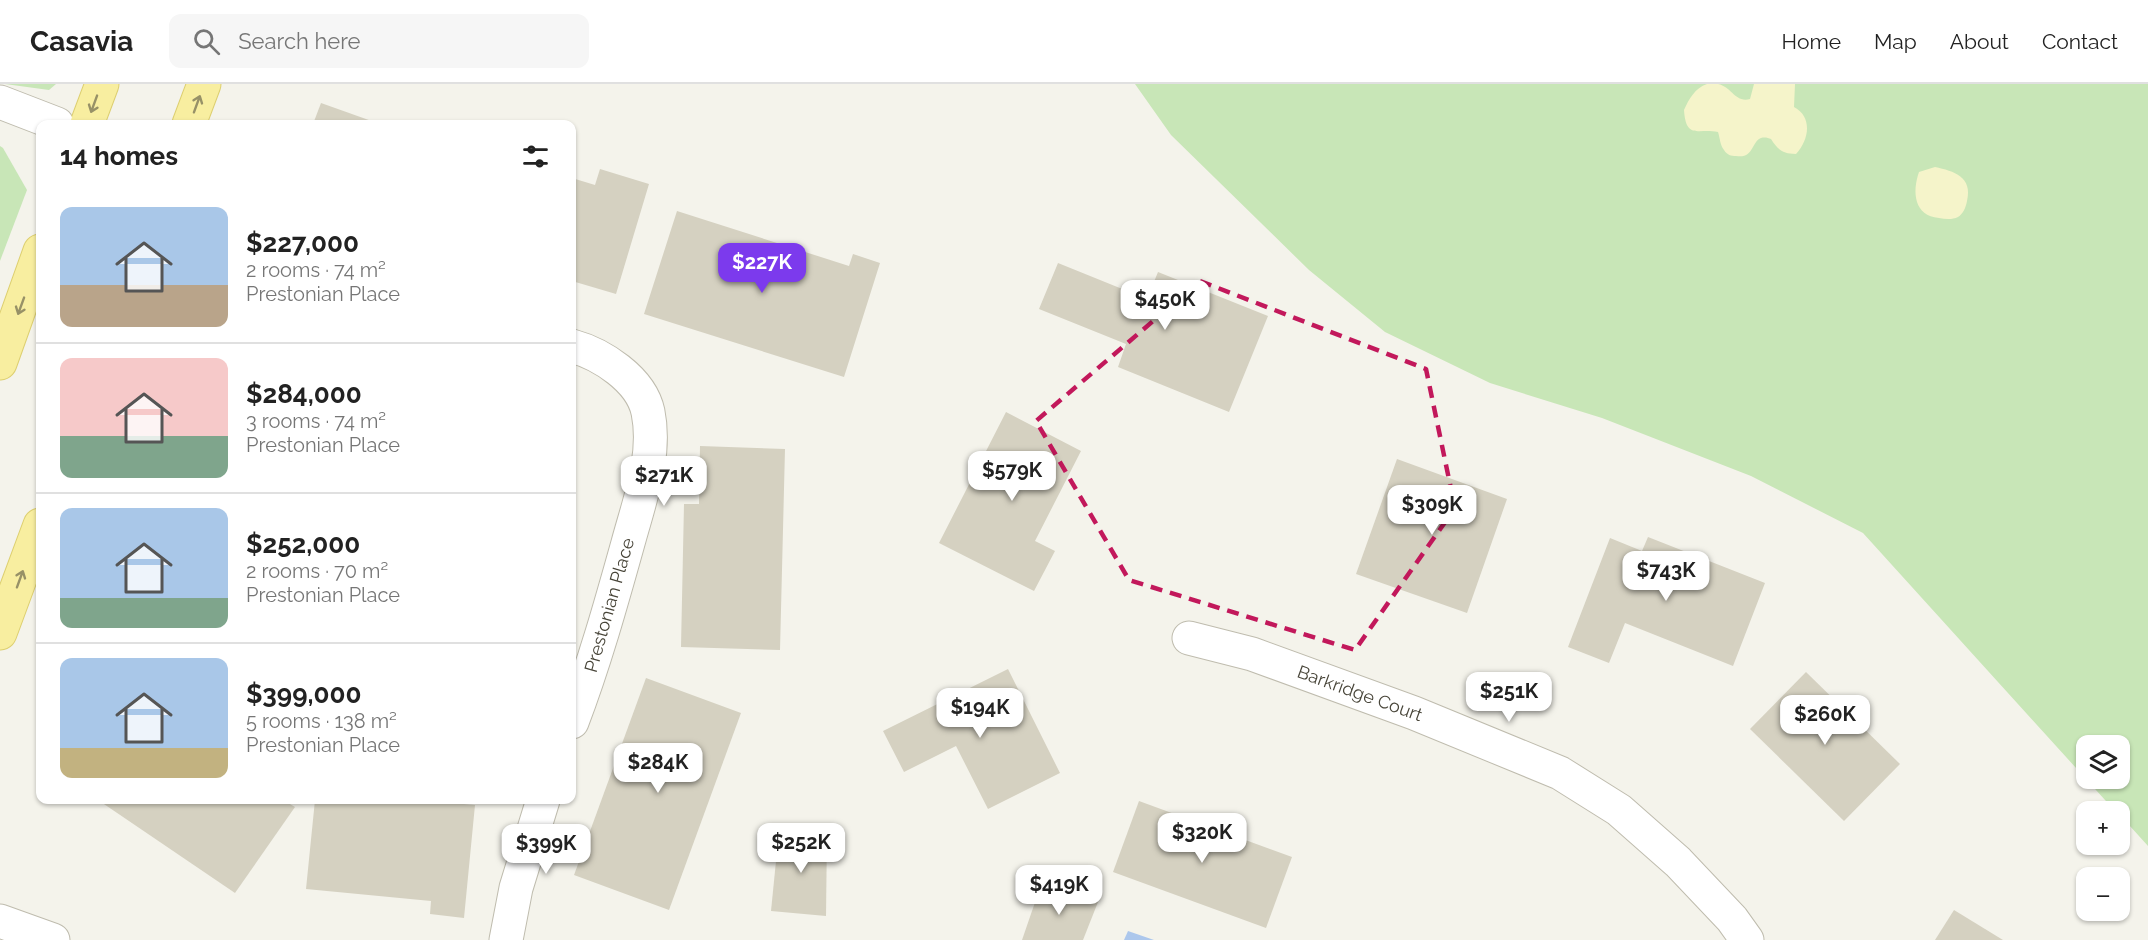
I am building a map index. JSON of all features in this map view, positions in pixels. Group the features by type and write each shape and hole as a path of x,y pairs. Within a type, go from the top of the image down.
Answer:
{"main road":[{"path":"88,120 102,84"},
{"path":"190,120 204,84"},
{"path":"0,363 36,263"},
{"path":"0,633 36,536"}],"street":[{"path":"0,102 47,120"},
{"name":"Prestonian Place","path":"576,347 589,351 617,368 638,391 648,411 650,443 646,474 607,619 576,711"},
{"name":"Barkridge Court","path":"1189,638 1273,661 1425,717 1560,773 1619,810 1678,862 1732,919 1747,940"},
{"path":"506,940 516,888 542,804"},
{"path":"0,921 53,940"}],"highlighted area":[{"path":"1200,281 1426,369 1455,508 1355,650 1129,580 1036,421"}],"shaded area":[{"path":"5,84 56,84 49,90"},
{"path":"1135,84 2148,84 2148,846 2130,826 2130,801 2106,801 2095,789 2130,789 2130,735 2076,735 2076,768 1863,533 1751,476 1602,418 1490,383 1385,332 1309,270 1171,135"},
{"path":"0,146 27,190 0,261"}],"sand":[{"path":"1707,84 1723,86 1745,100 1750,99 1754,84 1795,84 1794,107 1804,117 1807,129 1804,142 1796,154 1784,152 1771,139 1762,138 1746,155 1732,156 1723,148 1718,132 1690,129 1687,126 1684,110 1696,91"},
{"path":"1935,167 1955,173 1965,181 1968,193 1966,206 1958,217 1948,219 1931,216 1924,213 1917,202 1916,187 1919,172"}],"water":[{"path":"1128,931 1154,940 1124,940"}],"building":[{"path":"321,103 369,120 315,120"},
{"path":"600,169 649,184 616,294 576,282 576,179 595,185"},
{"path":"677,211 849,266 853,254 880,263 844,377 644,314"},
{"path":"1058,263 1147,299 1158,272 1268,316 1229,412 1118,367 1126,344 1039,309"},
{"path":"1006,412 1081,451 1035,541 1055,551 1034,591 939,543"},
{"path":"700,446 785,449 780,650 681,647 684,504 699,504"},
{"path":"1397,459 1507,499 1467,613 1356,574"},
{"path":"1648,537 1765,583 1733,666 1625,623 1609,663 1568,647 1610,538 1642,551"},
{"path":"1008,669 1060,773 988,809 956,746 904,772 883,731"},
{"path":"1806,672 1900,764 1844,821 1750,729"},
{"path":"646,678 741,713 669,910 574,875"},
{"path":"1139,801 1292,857 1266,928 1113,872"},
{"path":"104,804 290,804 295,807 235,893"},
{"path":"315,804 475,805 464,918 430,914 431,901 306,889"},
{"path":"779,831 827,833 826,916 771,911"},
{"path":"1042,882 1098,902 1083,940 1022,940"},
{"path":"1954,910 2003,940 1935,940"}]}
